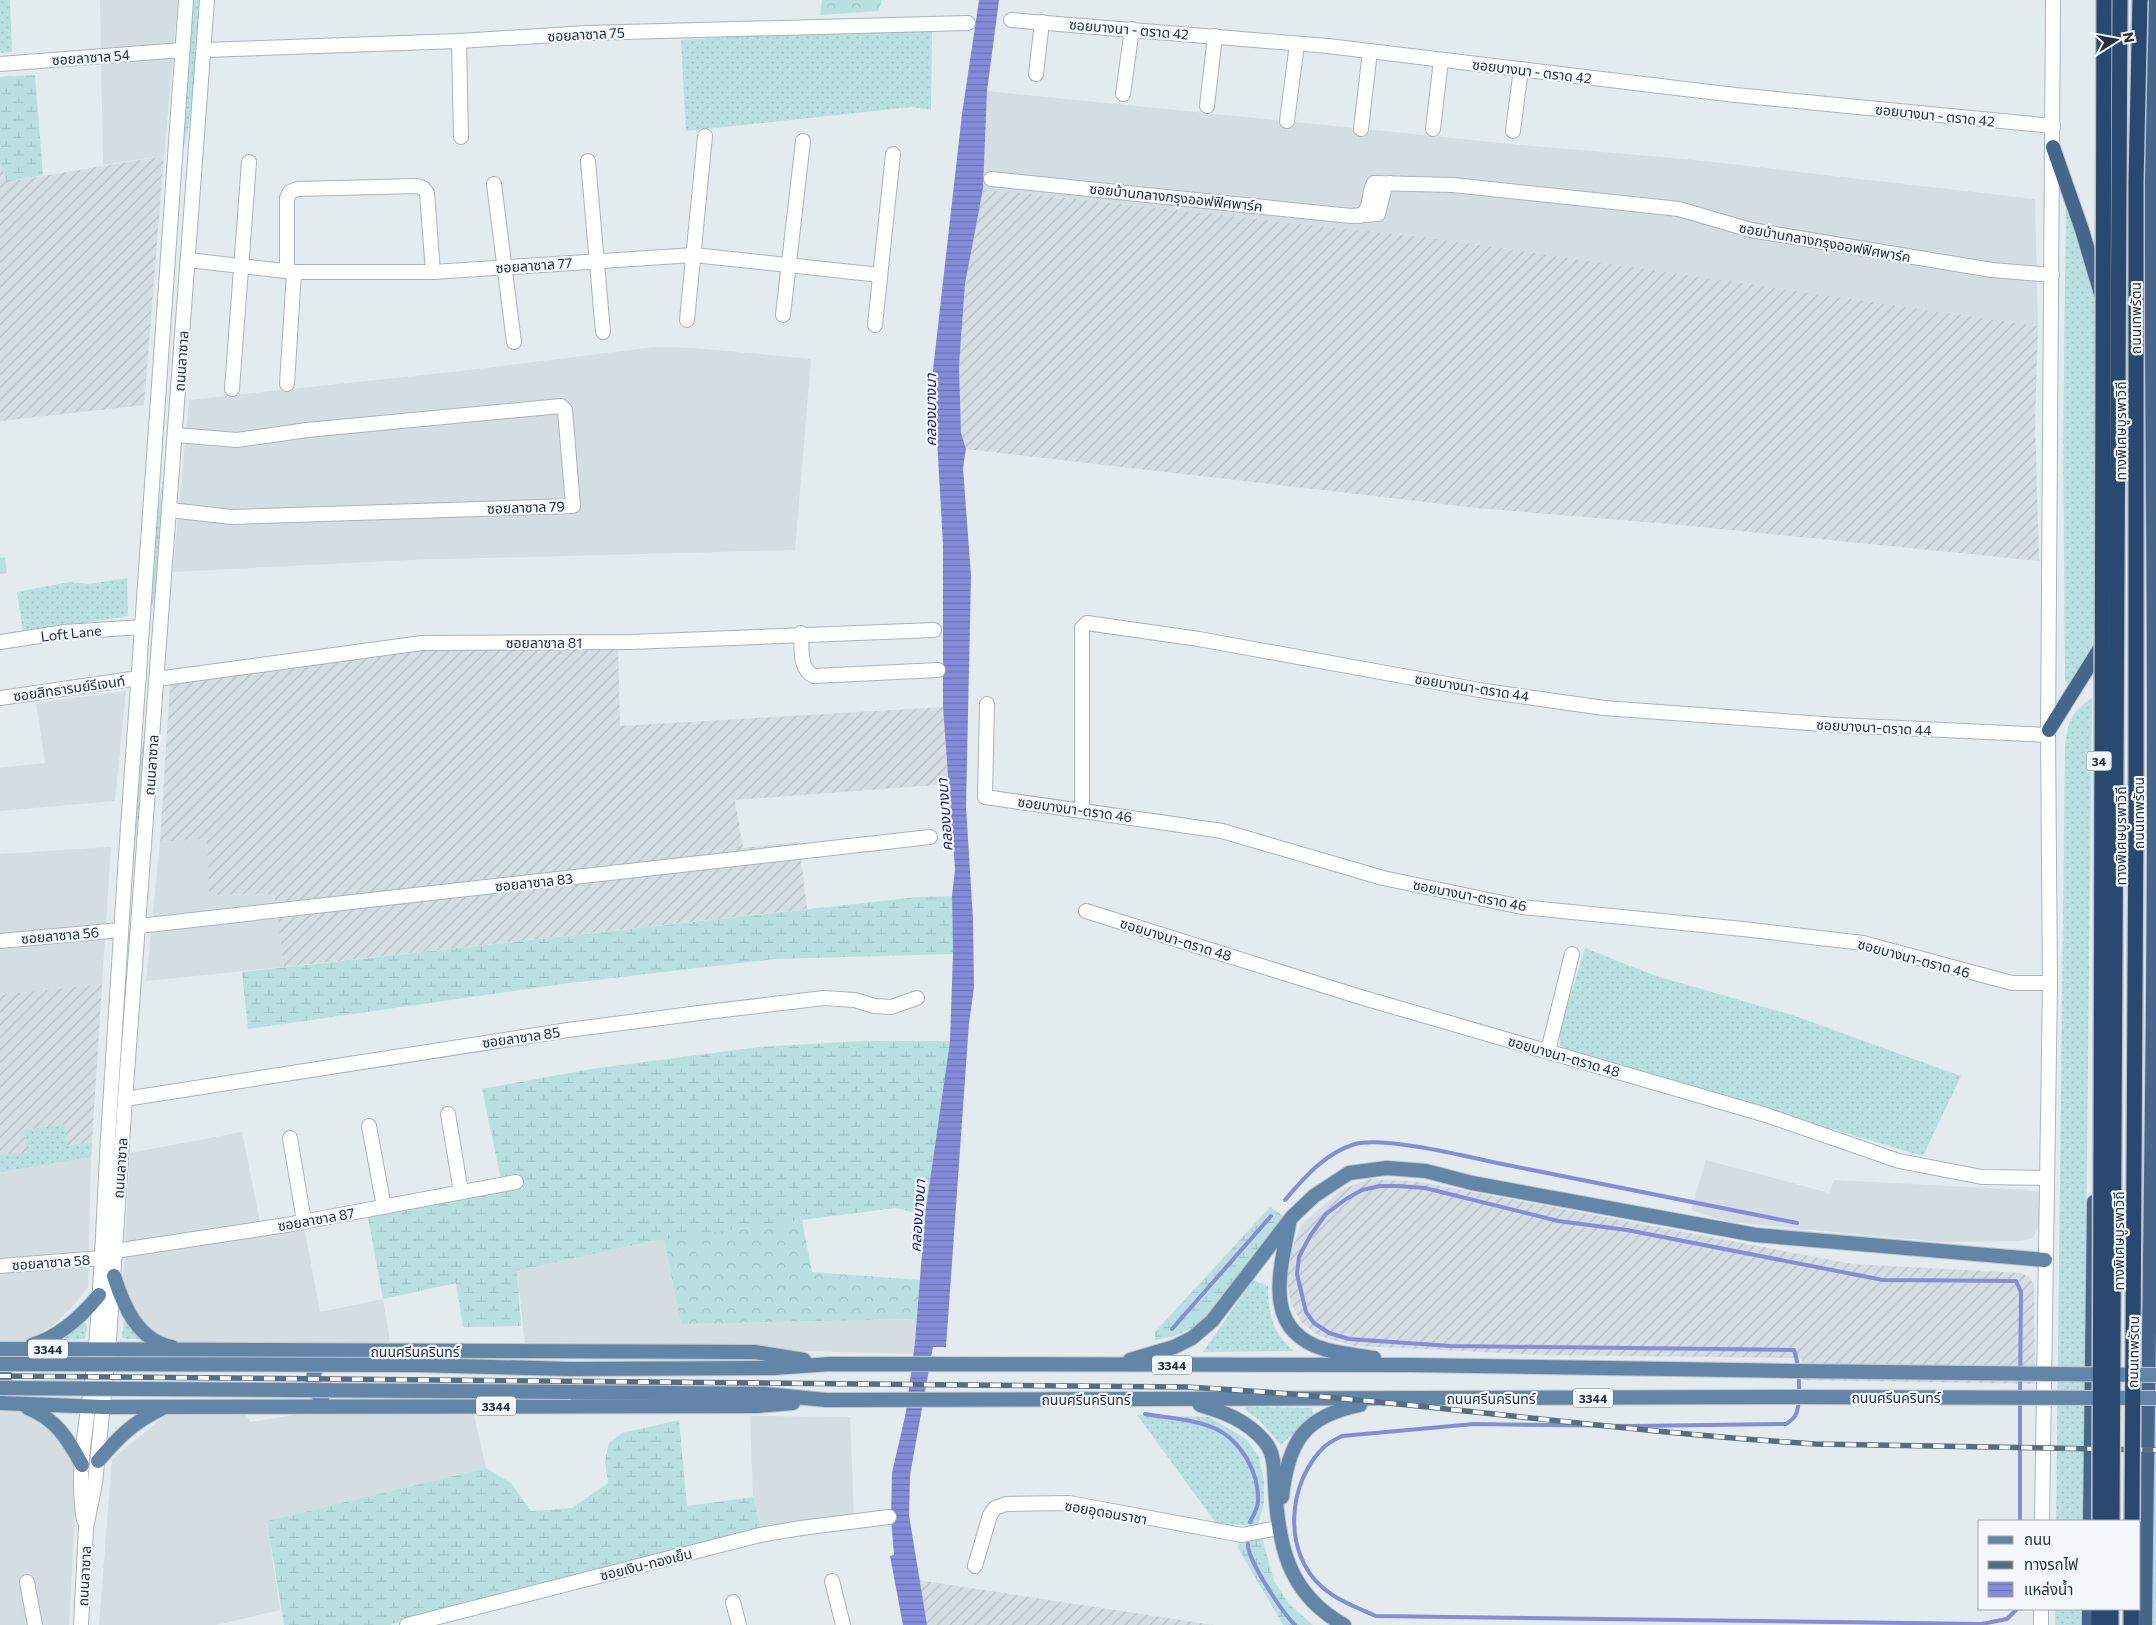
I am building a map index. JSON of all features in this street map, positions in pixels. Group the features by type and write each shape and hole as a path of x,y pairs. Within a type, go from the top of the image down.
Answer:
{"highway":[{"name":"34","path":"2090,1520 2099,810 2105,0"},
{"path":"2100,1520 2105,0"},
{"name":"ทางพิเศษบูรพาวิถี","path":"2112,1520 2117,203 2120,0"},
{"name":"ทางพิเศษบูรพาวิถี","path":"2132,1520 2136,809 2136,182 2140,0"},
{"name":"ถนนเทพรัตน","path":"2145,1625 2154,1206 2151,179 2153,0"},
{"path":"2053,147 2082,230 2102,300"},
{"path":"2048,733 2099,650"},
{"path":"2089,1610 2089,1625"},
{"path":"2099,1610 2099,1625"},
{"path":"2111,1610 2111,1625"},
{"path":"2131,1610 2131,1625"}],"main road":[{"path":"1113,1365 1174,1347 1192,1338 1212,1321 1290,1221 1314,1196 1349,1173 1387,1168 1426,1171 1472,1183 1756,1235 2045,1260"},
{"path":"1290,1221 1278,1282 1282,1310 1294,1333 1324,1349 1410,1364"},
{"path":"114,1276 122,1302 133,1320 151,1338 167,1346 194,1351"},
{"path":"19,1350 47,1341 88,1310 99,1295"},
{"name":"ถนนศรีนครินทร์","path":"0,1349 755,1352 830,1364"},
{"path":"336,1351 328,1354 317,1365 313,1381 318,1396 324,1401 340,1407"},
{"path":"0,1362 5,1376 0,1392"},
{"name":"ถนนศรีนครินทร์","path":"0,1362 571,1368 774,1368 830,1364 1410,1364 2156,1375"},
{"name":"ถนนศรีนครินทร์","path":"0,1388 765,1394 826,1400"},
{"name":"ถนนศรีนครินทร์","path":"0,1403 87,1407 340,1407 757,1406 826,1400 931,1399 2156,1398"},
{"path":"1278,1522 1285,1470 1295,1445 1306,1428 1344,1409 1393,1399"},
{"path":"1185,1400 1226,1413 1253,1430 1266,1443 1274,1464 1278,1522 1290,1571 1324,1614 1344,1625"},
{"path":"20,1404 40,1413 62,1431 82,1465"},
{"path":"98,1462 122,1433 139,1420 166,1407"}],"street":[{"name":"ถนนลาซาล","path":"81,1625 86,1528 98,1462 103,1407 99,1295 118,961 186,0"},
{"name":"ถนนลาซาล","path":"86,1528 81,1501 82,1465 87,1407 102,1349 114,1276 125,1099 207,0"},
{"path":"2042,1520 2050,983 2048,733 2054,0"},
{"name":"ซอยบางนา - ตราด 42","path":"1011,20 1215,36 1370,51 1735,95 2053,126"},
{"path":"1036,74 1042,22"},
{"name":"ซอยลาซาล 75","path":"204,50 459,41 587,33 968,24"},
{"path":"1123,94 1132,29"},
{"path":"1207,106 1215,36"},
{"path":"459,41 461,137"},
{"path":"1287,121 1297,44"},
{"name":"ซอยลาซาล 54","path":"0,64 182,50"},
{"path":"1361,129 1370,51"},
{"path":"1433,129 1441,60"},
{"path":"1513,131 1521,69"},
{"path":"166,288 165,298 170,303 175,301 178,293 190,144 198,130"},
{"path":"687,320 705,136"},
{"path":"783,315 803,142"},
{"path":"875,326 893,154"},
{"path":"588,160 603,332"},
{"path":"232,389 250,162"},
{"name":"ซอยบ้านกลางกรุงออฟฟิศพาร์ค","path":"991,179 1360,216 1378,214 1383,192 1390,183 1453,185 1679,209 1751,230 1992,270 2052,275"},
{"path":"494,184 514,342"},
{"path":"288,384 290,271 287,198 290,192 297,189 417,186 423,188 427,194 433,272"},
{"name":"ซอยลาซาล 77","path":"188,260 290,271 433,272 694,255 880,275"},
{"path":"150,507 162,460 170,330 173,323 177,323 181,328 183,338"},
{"name":"ซอยลาซาล 79","path":"170,510 232,517 573,506 565,410 561,406 307,430 237,440 176,435"},
{"path":"140,646 143,664 148,669 155,614 162,606"},
{"name":"ซอยบางนา-ตราด 44","path":"1082,809 1082,628 1087,623 1199,639 1485,691 1604,708 1837,725 2048,733"},
{"name":"Loft Lane","path":"0,642 65,632 142,626"},
{"name":"ซอยลาซาล 81","path":"139,678 157,679 422,643 631,642 801,633 934,630"},
{"path":"801,633 804,668 808,674 814,676 938,670"},
{"name":"ซอยสิทธารมย์รีเจนท์","path":"0,698 139,678"},
{"path":"133,748 140,737 147,691 156,696"},
{"name":"ซอยบางนา-ตราด 46","path":"987,704 985,796 1222,830 1384,878 1522,907 1743,928 1863,943 2012,983 2050,983"},
{"name":"ซอยลาซาล 83","path":"139,926 930,837"},
{"path":"122,904 126,908 131,907 134,902 137,884 143,868"},
{"name":"ซอยบางนา-ตราด 48","path":"1086,911 1358,996 1766,1116 1899,1161 1982,1177 2046,1178"},
{"name":"ซอยลาซาล 56","path":"0,941 120,930"},
{"path":"118,961 123,943 128,937 134,937 138,942"},
{"path":"1548,1051 1572,954"},
{"name":"ซอยลาซาล 85","path":"125,1099 502,1040 677,1016 824,998 855,1000 874,1006 891,1007 918,998"},
{"path":"448,1114 462,1192"},
{"path":"369,1126 384,1207"},
{"path":"290,1138 304,1221"},
{"name":"ซอยลาซาล 87","path":"115,1251 304,1221 516,1182"},
{"name":"ซอยลาซาล 58","path":"0,1266 101,1258"},
{"name":"ซอยอุดอนราชา","path":"975,1566 990,1515 995,1508 1006,1504 1069,1503 1242,1535 1278,1522"},
{"name":"ซอยเงิน-ทองเย็น","path":"407,1625 760,1535 889,1517"},
{"path":"832,1581 843,1625"},
{"path":"27,1582 35,1625"},
{"path":"733,1602 738,1625"},
{"path":"2041,1610 2041,1625"}],"shaded area":[{"path":"100,0 178,0 164,156 103,165"},
{"path":"987,91 1532,146 1696,160 2035,199 2038,326 1431,238 983,189"},
{"path":"164,156 144,405 0,421 0,163 7,182"},
{"path":"983,189 1431,238 2038,326 2035,422 2039,561 1681,525 1477,508 966,449 961,433 959,366 965,284"},
{"path":"654,347 695,348 811,359 795,550 408,560 173,572 189,400 461,371"},
{"path":"618,647 620,726 943,707 949,784 735,800 743,848 799,842 807,909 284,967 274,894 209,895 207,839 160,842 170,684 423,649"},
{"path":"126,691 115,801 0,811 0,768 45,763 36,703"},
{"path":"207,839 210,895 274,894 284,967 146,981 160,842"},
{"path":"111,847 102,984 0,995 0,854"},
{"path":"102,984 91,1157 0,1172 0,995"},
{"path":"242,1132 260,1222 279,1218 282,1229 304,1226 320,1312 383,1299 390,1342 328,1345 185,1344 168,1341 153,1330 126,1300 123,1280 130,1153"},
{"path":"91,1157 88,1287 74,1305 54,1325 27,1341 0,1341 0,1172"},
{"path":"1706,1160 1829,1193 1834,1180 2029,1190 2042,1193 2040,1218 2037,1230 2032,1238 2020,1241 1942,1242 1728,1222 1691,1210"},
{"path":"1369,1179 1420,1182 1852,1264 2021,1273 2029,1277 2034,1285 2035,1384 1803,1380 1802,1358 1546,1355 1355,1346 1319,1336 1302,1323 1291,1304 1287,1281 1291,1252 1301,1225 1341,1190"},
{"path":"664,1239 681,1324 917,1319 914,1354 525,1344 517,1271"},
{"path":"0,1410 19,1410 32,1415 54,1434 72,1457 77,1479 69,1625 0,1625"},
{"path":"242,1410 251,1422 323,1410 474,1415 486,1468 267,1521 280,1610 216,1625 99,1625 112,1459 171,1411"},
{"path":"750,1416 850,1417 854,1517 761,1530 753,1497"},
{"path":"918,1580 1214,1625 927,1625"}],"green space":[{"path":"0,0 10,0 12,52 0,53"},
{"path":"193,0 199,0 192,107 185,144 182,144"},
{"path":"822,0 882,0 878,11 820,15"},
{"path":"932,29 931,110 912,107 686,131 681,40 815,32"},
{"path":"35,75 43,175 7,182 0,163 0,77"},
{"path":"2066,204 2097,298 2095,576 2092,655 2073,684 2068,685 2065,681 2063,438"},
{"path":"164,474 156,595 151,608 147,646 145,646 157,513"},
{"path":"5,557 7,573 0,574 0,558"},
{"path":"127,578 128,616 23,632 17,592 69,582 89,584"},
{"path":"2092,698 2083,1520 2056,1520 2065,745 2069,723 2079,708"},
{"path":"147,701 150,702 132,873 129,873 137,764 145,737"},
{"path":"952,896 953,954 775,959 570,983 248,1029 242,972 918,897"},
{"path":"1585,948 1653,975 1795,1016 1961,1076 1923,1156 1569,1051 1560,1045 1560,1030"},
{"path":"862,1041 950,1041 925,1215 895,1208 802,1220 653,1241 517,1271 521,1326 463,1327 456,1283 383,1299 368,1217 523,1188 520,1175 501,1179 482,1089 591,1069 758,1047"},
{"path":"64,1124 67,1145 92,1143 91,1157 0,1172 0,1155 27,1152 24,1130"},
{"path":"1270,1207 1285,1217 1214,1307 1194,1328 1171,1337 1155,1340 1155,1332"},
{"path":"802,1220 812,1272 920,1280 917,1319 681,1324 664,1239"},
{"path":"1253,1280 1268,1286 1269,1305 1273,1322 1280,1336 1293,1351 1203,1352"},
{"path":"2156,1289 2156,1625 2149,1625"},
{"path":"124,1320 142,1339 125,1339 122,1337"},
{"path":"85,1322 87,1326 85,1339 65,1340 65,1336"},
{"path":"1249,1407 1312,1408 1313,1415 1281,1445 1259,1420 1244,1409"},
{"path":"1137,1415 1209,1417 1246,1439 1259,1457 1264,1481 1264,1503 1259,1522 1256,1526 1216,1523"},
{"path":"679,1420 687,1506 753,1497 761,1530 388,1625 284,1625 267,1521 486,1468 511,1483 531,1511 572,1508 608,1483 605,1461 609,1443 622,1433"},
{"path":"1262,1537 1274,1581 1289,1604 1313,1625 1283,1625 1238,1548 1238,1544"},
{"path":"2055,1610 2082,1610 2082,1625 2055,1625"}],"water":[{"path":"979,0 999,0 987,91 983,189 965,284 959,366 961,433 966,449 963,468 971,576 966,807 973,919 974,988 969,1023 946,1347 933,1347 910,1475 909,1515 927,1625 903,1625 890,1556 894,1555 891,1519 892,1473 906,1412 915,1342 925,1215 950,1041 953,954 952,896 955,869 943,707 943,544 933,370 962,114"}],"waterway":[{"path":"1285,1200 1316,1167 1334,1153 1355,1144 1368,1142 1404,1145 1445,1152 1797,1223"},
{"path":"2016,1610 2007,1619 1982,1624 1376,1616 1348,1604 1322,1587 1309,1572 1300,1555 1295,1536 1294,1517 1297,1497 1303,1478 1312,1461 1325,1446 1335,1439 1342,1436 1474,1424 1633,1426 1786,1424 1794,1417 1797,1411 1799,1384 1796,1356 1794,1350 1450,1346 1349,1339 1329,1333 1314,1323 1306,1312 1297,1274 1299,1257 1310,1236 1326,1214 1346,1199 1362,1190 1380,1186 1398,1186 1425,1188 1558,1221 1627,1230 1883,1280 2016,1281 2021,1292 2020,1394"},
{"path":"1172,1329 1271,1216"},
{"path":"2020,1401 2020,1520"},
{"path":"1145,1414 1206,1425 1224,1433 1232,1440 1252,1468 1258,1490 1258,1504 1250,1522"},
{"path":"1248,1544 1249,1552 1259,1573 1282,1610 1295,1625"}],"railway":[{"path":"0,1376 1186,1387 1423,1406 1659,1431 1816,1444 2156,1450"}],"water label":[{"name":"คลองบางนา","path":"930,410"},
{"name":"คลองบางนา","path":"944,815"},
{"name":"คลองบางนา","path":"917,1216"}]}
